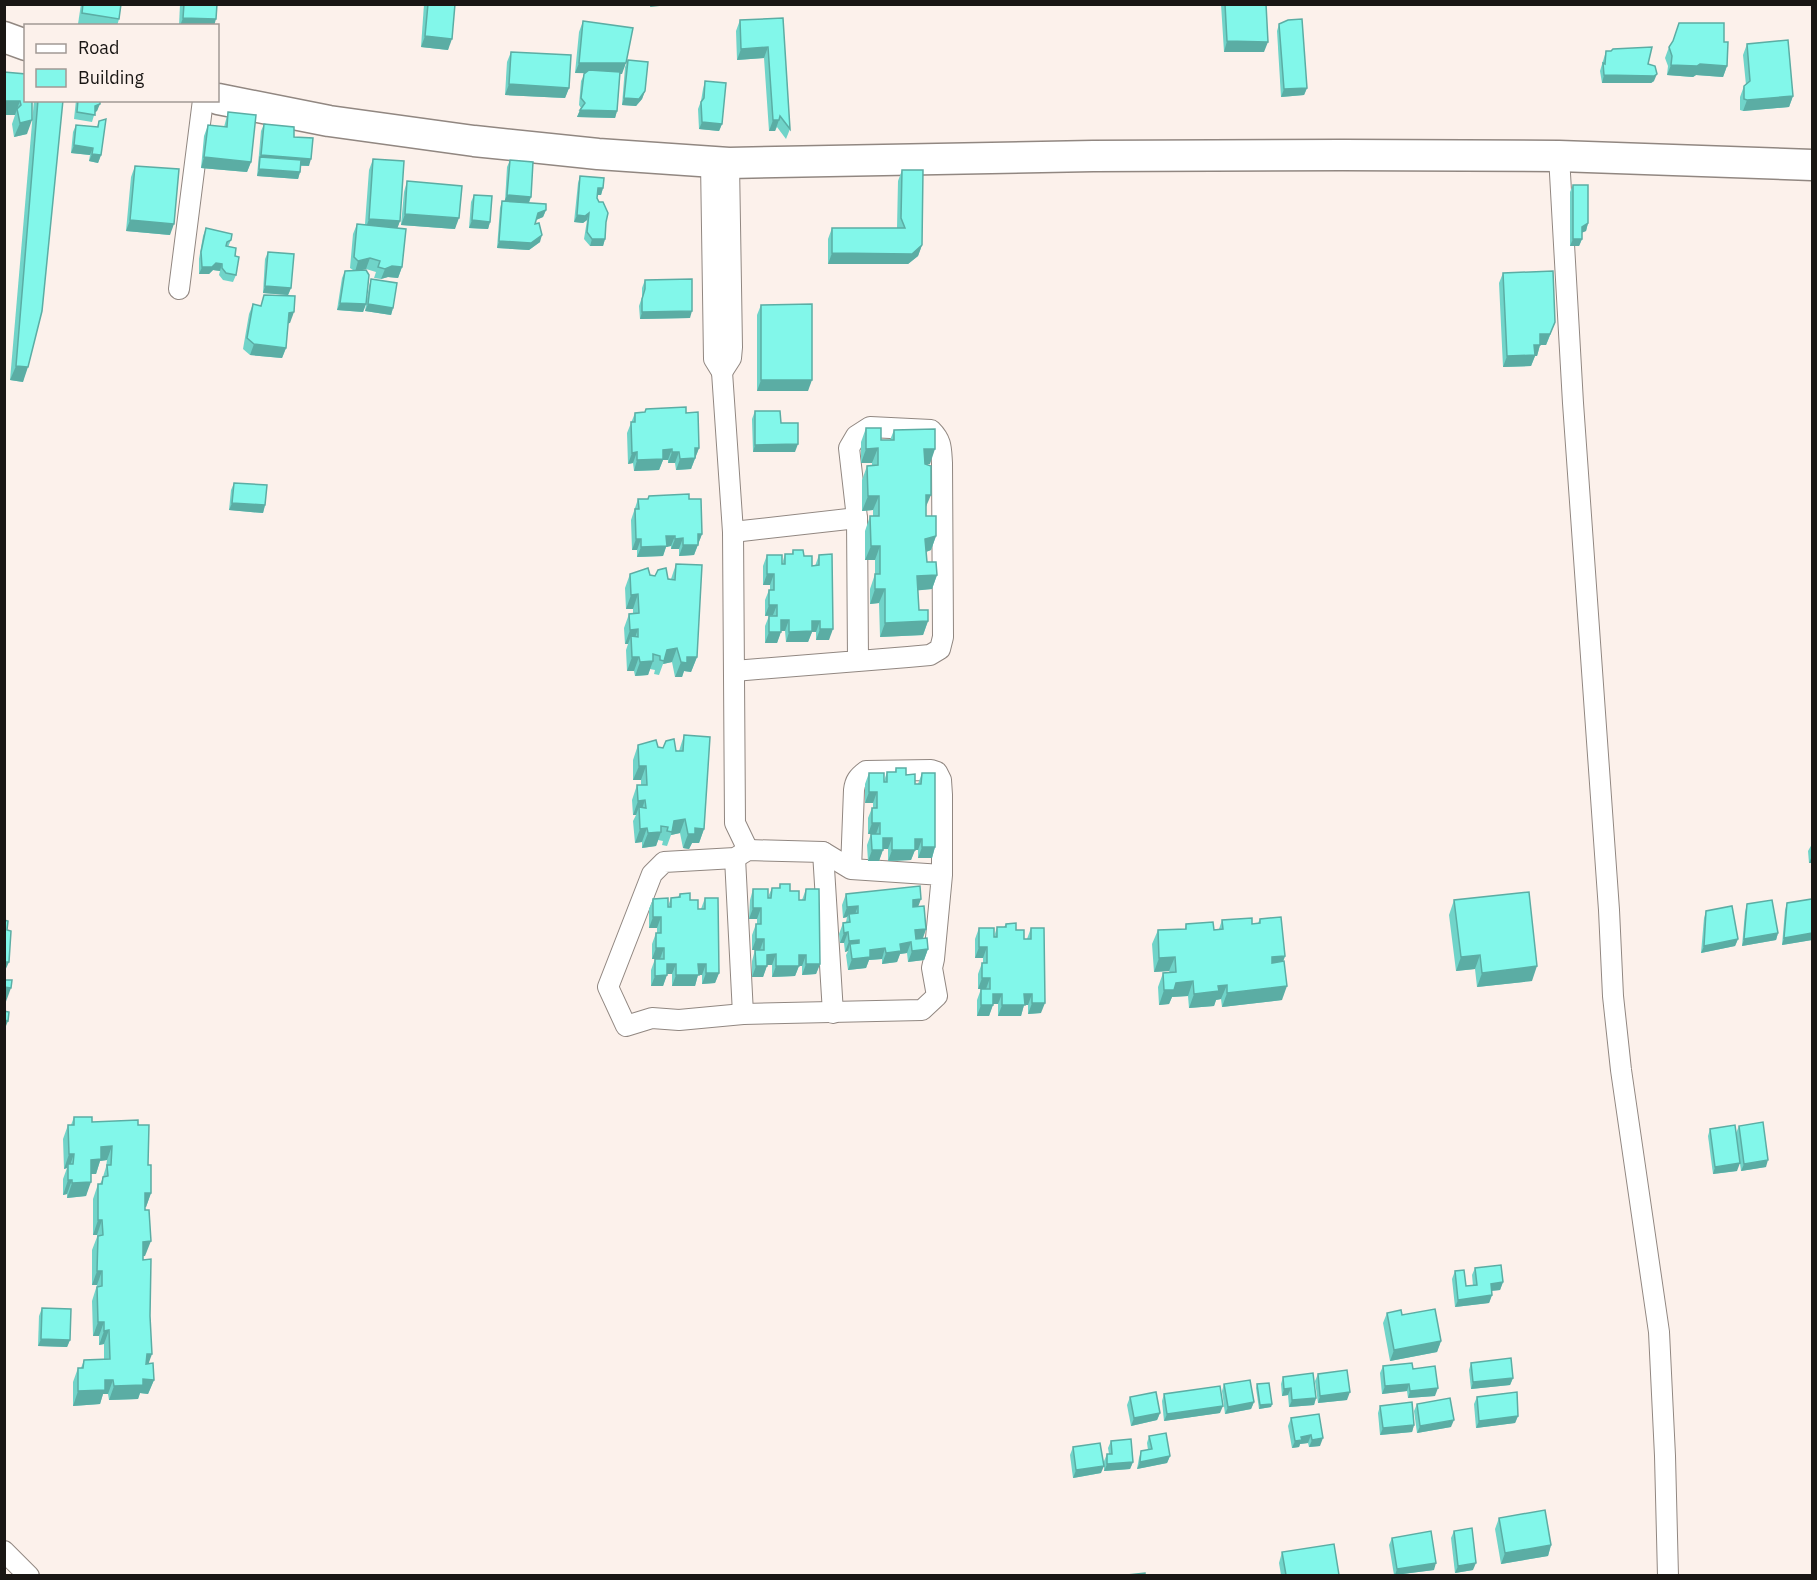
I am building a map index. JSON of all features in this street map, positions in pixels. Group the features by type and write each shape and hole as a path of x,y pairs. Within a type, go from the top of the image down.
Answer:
{"main road":[{"path":"4,37 24,44"},
{"path":"219,99 328,121 474,141 598,154 720,162 1093,156 1559,156 1812,165"}],"street":[{"path":"179,290 203,102"},
{"path":"1559,156 1575,437 1609,910 1613,996 1621,1070 1659,1332 1668,1575"},
{"path":"720,162 714,359 722,372 733,532 735,823 741,854 743,1014"},
{"path":"734,671 858,661 930,655 940,649 943,638 941,446 938,437 931,430 870,427 856,436 849,448 857,518 858,661"},
{"path":"733,532 857,518"},
{"path":"851,869 854,790 855,782 860,776 866,771 931,770 937,772 941,780 942,875 932,968 937,996 922,1010 743,1014 678,1020 652,1018 626,1026 608,987 652,874 664,862 741,854 823,852 851,869 942,875"},
{"path":"823,852 833,1013"},
{"path":"4,1551 29,1575"}],"building":[{"path":"83,4 121,4 119,19 82,13"},
{"path":"184,4 217,4 216,19 183,18"},
{"path":"428,4 455,4 452,39 425,36"},
{"path":"1225,4 1266,4 1268,42 1227,41"},
{"path":"783,18 790,129 780,116 779,120 773,120 768,47 741,49 740,20"},
{"path":"1302,19 1307,88 1284,89 1279,24 1288,20"},
{"path":"583,21 633,28 626,63 579,63"},
{"path":"1679,23 1724,23 1724,42 1728,42 1727,66 1671,65 1672,56 1669,47"},
{"path":"1788,40 1793,96 1744,99 1744,86 1750,81 1747,44"},
{"path":"1652,47 1648,64 1655,66 1657,74 1654,76 1604,75 1603,63 1605,64 1606,51"},
{"path":"511,52 571,55 569,88 509,84"},
{"path":"628,60 648,62 645,91 639,99 624,98"},
{"path":"589,70 620,72 617,111 580,110 585,103 581,98 584,74"},
{"path":"4,72 24,74 24,102 32,102 32,120 20,123 17,109 21,105 20,101 4,101"},
{"path":"705,81 726,83 722,124 702,122 701,102 704,98"},
{"path":"38,102 63,102 42,311 28,367 16,366"},
{"path":"78,102 100,102 95,106 95,115 77,112"},
{"path":"228,112 256,115 251,162 204,157 208,125 227,127"},
{"path":"106,119 101,155 92,154 93,148 74,145 76,125 98,127 99,121"},
{"path":"264,124 294,127 294,137 313,138 311,159 261,155"},
{"path":"260,157 301,160 300,172 259,169"},
{"path":"373,159 404,161 400,221 369,219"},
{"path":"510,160 533,162 531,197 507,195"},
{"path":"135,166 179,169 174,224 130,220"},
{"path":"902,170 923,170 922,245 912,254 832,253 832,228 905,228 901,218"},
{"path":"580,176 604,178 603,188 598,188 597,198 599,202 603,202 608,213 605,239 592,239 587,232 589,213 585,216 577,215"},
{"path":"407,181 462,186 459,218 405,214"},
{"path":"1573,185 1588,185 1588,223 1582,227 1582,239 1573,239"},
{"path":"474,195 492,196 490,222 472,220"},
{"path":"502,201 546,204 546,210 538,213 535,224 539,223 542,235 531,243 499,241"},
{"path":"357,224 406,229 402,267 392,266 385,269 378,267 380,261 370,258 358,261 354,257"},
{"path":"206,228 232,234 226,246 236,248 235,256 239,257 236,275 226,273 222,264 216,263 212,267 202,267 201,252"},
{"path":"268,252 294,254 291,288 265,286"},
{"path":"366,270 369,275 366,304 340,303 345,271"},
{"path":"1553,271 1555,322 1550,334 1540,334 1540,345 1534,345 1535,355 1507,356 1503,273"},
{"path":"371,279 397,283 393,308 368,304"},
{"path":"692,279 692,311 642,312 645,280"},
{"path":"264,295 295,296 294,312 289,313 286,348 254,344 247,338 253,304 261,306"},
{"path":"812,304 812,380 761,380 761,305"},
{"path":"686,407 686,413 698,412 699,448 695,448 695,458 680,459 679,452 672,452 672,449 663,450 663,459 637,460 637,452 632,453 631,422 635,422 635,413 645,412 646,409"},
{"path":"755,411 780,411 781,423 798,423 798,444 755,445"},
{"path":"866,428 881,428 881,440 894,440 894,430 935,429 935,449 924,449 925,464 931,466 931,495 926,495 926,516 936,516 936,536 925,539 927,562 936,562 937,575 917,576 919,610 928,610 928,621 885,623 885,589 875,589 875,574 880,574 880,546 871,546 870,516 879,516 879,496 868,496 867,466 878,465 878,448 866,449"},
{"path":"234,483 267,485 265,505 232,503"},
{"path":"689,494 689,499 701,499 702,534 698,534 698,545 683,545 683,538 675,539 675,536 666,536 667,546 641,547 641,539 636,539 635,509 639,509 638,499 648,499 649,496"},
{"path":"793,550 803,550 804,556 812,556 812,566 819,565 819,555 832,554 833,629 820,629 820,621 812,621 812,631 789,632 789,620 781,620 781,632 769,632 769,616 777,616 777,605 769,605 769,590 774,590 774,574 767,574 767,555 782,555 782,564 785,564 785,554 793,554"},
{"path":"676,564 702,565 697,657 687,657 687,663 681,662 677,648 667,650 664,661 660,660 660,656 653,654 653,661 640,662 639,657 632,657 631,636 638,637 638,629 630,630 629,614 639,613 638,594 631,595 630,574 648,568 650,575 655,576 658,570 666,568 668,579 675,580"},
{"path":"684,735 710,737 704,829 695,828 695,834 688,834 685,819 674,821 672,832 667,831 668,827 661,826 661,832 648,833 647,828 640,829 639,807 646,808 645,800 638,801 637,785 647,785 646,766 639,766 638,745 656,740 658,747 663,748 666,741 674,739 676,751 683,751"},
{"path":"896,768 906,768 906,775 915,774 915,784 921,784 922,773 935,773 935,847 922,847 922,839 915,839 915,850 892,850 892,838 883,838 883,850 872,850 871,834 880,834 880,823 872,823 872,808 877,808 877,792 869,792 869,773 884,773 884,782 887,782 887,772 896,772"},
{"path":"780,884 790,884 790,891 799,891 799,900 805,900 806,889 819,889 820,964 806,964 806,955 799,955 799,966 776,966 776,954 767,955 767,966 756,966 755,950 764,950 764,939 756,939 756,924 761,924 761,908 753,908 753,889 768,889 768,898 771,898 772,888 780,888"},
{"path":"920,886 921,899 913,900 913,907 924,906 926,929 915,930 916,939 927,938 928,949 912,951 911,942 900,944 901,951 886,953 885,948 870,950 870,957 852,959 850,944 859,943 859,940 849,941 848,932 844,933 843,923 850,922 849,914 858,913 858,906 847,907 846,894"},
{"path":"1529,892 1537,966 1482,973 1480,955 1461,957 1454,900"},
{"path":"690,893 690,900 698,900 698,909 705,909 705,898 718,898 719,973 706,973 706,964 698,964 699,975 676,975 676,964 667,964 667,975 655,976 655,959 664,959 664,948 656,948 656,933 661,933 661,917 653,917 653,899 668,898 668,907 671,907 671,898"},
{"path":"1812,899 1812,933 1784,938 1787,903"},
{"path":"1772,900 1778,933 1744,939 1747,904"},
{"path":"1732,906 1738,939 1704,946 1706,911"},
{"path":"1281,917 1285,956 1272,957 1272,963 1284,961 1287,986 1227,993 1227,985 1218,986 1219,991 1194,994 1193,981 1176,983 1174,990 1164,990 1163,973 1176,972 1175,957 1159,958 1158,930 1186,929 1186,924 1213,922 1214,930 1223,929 1222,920 1252,918 1252,924 1260,923 1260,919"},
{"path":"4,920 8,921 7,930 11,931 9,962 4,962"},
{"path":"1016,923 1016,930 1024,930 1024,939 1031,939 1031,928 1044,928 1045,1003 1032,1003 1032,994 1024,994 1025,1005 1002,1005 1002,994 993,994 993,1005 981,1005 981,989 990,989 990,978 982,978 982,963 987,963 987,947 979,947 979,928 994,928 994,937 997,937 997,927 1006,927 1006,924"},
{"path":"4,980 12,980 11,988 4,987"},
{"path":"4,1011 9,1012 8,1021 4,1020"},
{"path":"74,1117 92,1117 92,1122 138,1120 138,1125 149,1125 148,1165 151,1165 151,1193 145,1193 145,1210 149,1210 151,1241 143,1242 143,1260 151,1259 152,1354 147,1354 146,1364 153,1363 154,1380 143,1379 143,1385 114,1386 113,1380 105,1380 105,1390 78,1391 78,1368 83,1368 84,1360 110,1359 109,1330 104,1331 104,1322 98,1322 97,1287 102,1286 102,1271 97,1271 98,1236 103,1235 102,1220 98,1220 98,1184 102,1184 103,1177 108,1176 107,1165 111,1165 112,1146 101,1147 101,1159 91,1160 91,1182 72,1183 72,1180 68,1180 68,1164 73,1164 74,1154 69,1154 68,1125 74,1125"},
{"path":"1763,1122 1768,1160 1744,1164 1739,1126"},
{"path":"1735,1125 1740,1163 1715,1167 1710,1129"},
{"path":"1501,1265 1503,1282 1491,1284 1492,1295 1458,1300 1455,1271 1464,1270 1466,1286 1477,1285 1475,1268"},
{"path":"42,1308 71,1309 70,1340 41,1339"},
{"path":"1435,1309 1441,1341 1394,1350 1387,1313 1401,1310 1402,1315"},
{"path":"1511,1358 1513,1378 1473,1382 1471,1363"},
{"path":"1412,1363 1413,1369 1435,1366 1438,1388 1410,1391 1409,1384 1385,1386 1383,1366"},
{"path":"1347,1370 1350,1392 1320,1396 1318,1374"},
{"path":"1313,1373 1316,1398 1292,1400 1291,1388 1284,1389 1283,1377"},
{"path":"1250,1380 1254,1402 1228,1407 1224,1384"},
{"path":"1269,1383 1272,1404 1260,1405 1257,1384"},
{"path":"1220,1386 1223,1406 1167,1414 1164,1394"},
{"path":"1156,1392 1160,1413 1134,1418 1130,1397"},
{"path":"1517,1392 1518,1416 1479,1421 1477,1397"},
{"path":"1450,1398 1454,1420 1420,1426 1417,1404"},
{"path":"1412,1402 1414,1425 1383,1428 1380,1406"},
{"path":"1319,1414 1323,1438 1312,1440 1311,1435 1295,1441 1291,1418"},
{"path":"1166,1433 1170,1456 1140,1462 1141,1451 1152,1449 1149,1436"},
{"path":"1131,1439 1133,1462 1107,1464 1107,1454 1112,1454 1111,1441"},
{"path":"1100,1443 1104,1466 1076,1470 1073,1447"},
{"path":"1545,1510 1551,1545 1505,1553 1499,1518"},
{"path":"1472,1528 1476,1563 1458,1566 1454,1531"},
{"path":"1431,1531 1436,1563 1397,1569 1392,1538"},
{"path":"1334,1544 1339,1575 1286,1575 1282,1552"}]}
